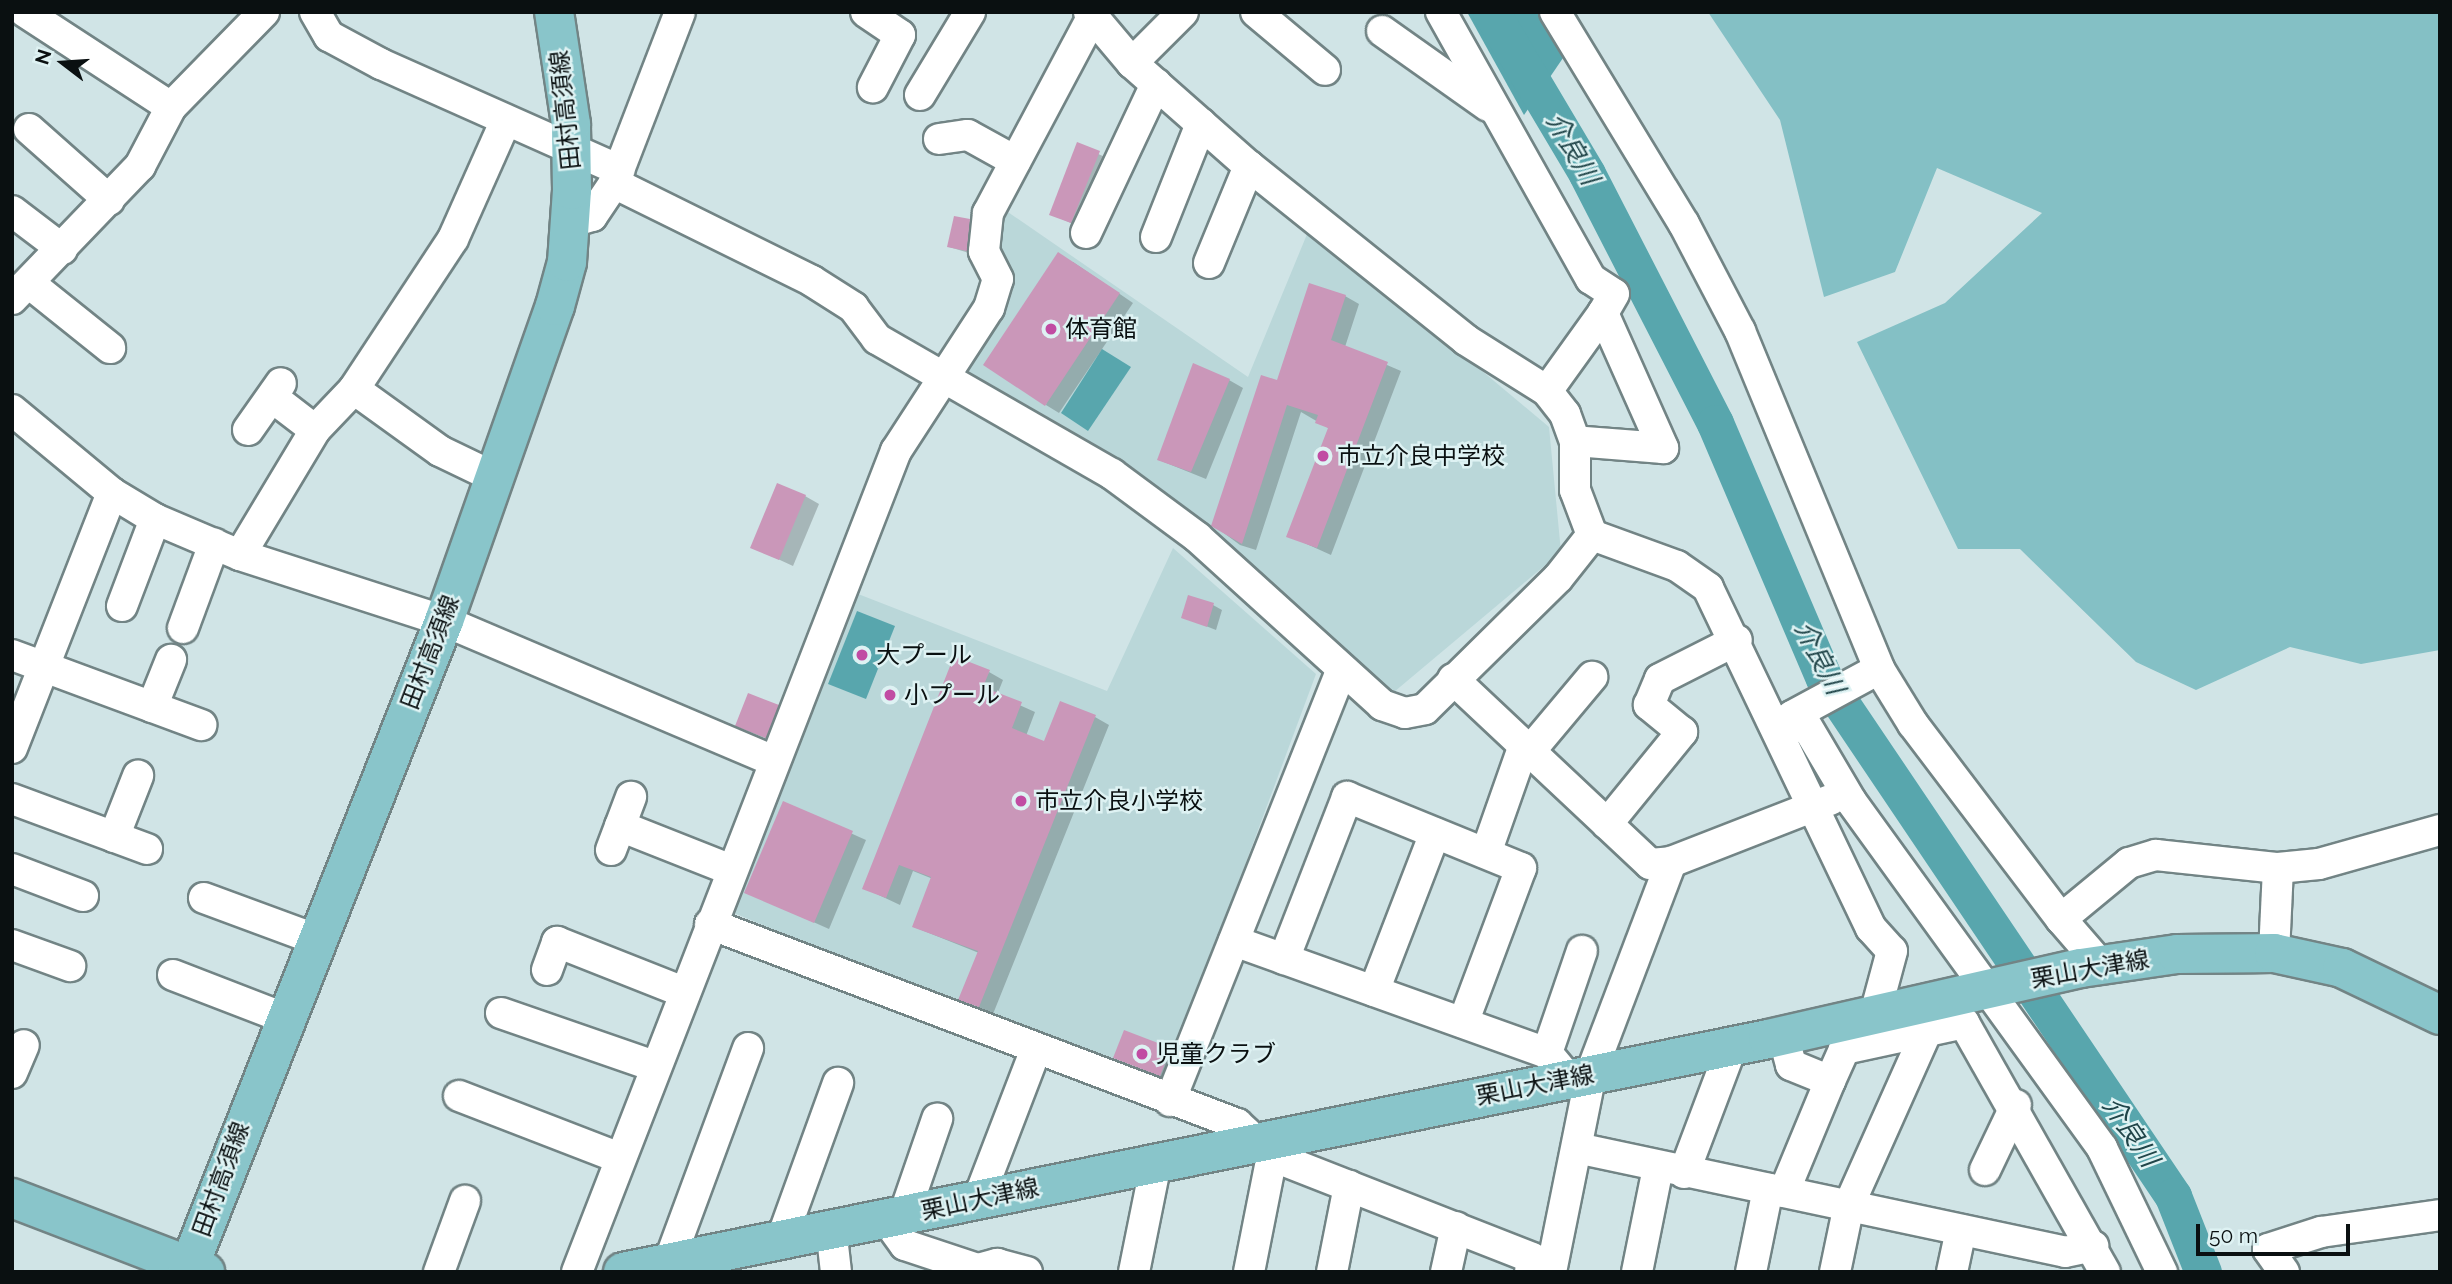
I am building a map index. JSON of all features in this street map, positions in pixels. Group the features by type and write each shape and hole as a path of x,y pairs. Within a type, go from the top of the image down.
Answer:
{"main road":[{"name":"田村高須線","path":"194,1270 282,1017 444,621 555,306 572,222 572,148 554,12"},
{"name":"栗山大津線","path":"623,1272 831,1228 899,1238 978,1200 1156,1163 1264,1148 1569,1068 1732,1046 1988,988 2091,967 2177,954 2274,953 2342,968 2440,1015"},
{"path":"14,1204 194,1270"}],"street":[{"path":"25,12 171,107"},
{"path":"110,348 21,291 140,166 171,107 264,12"},
{"path":"315,12 329,36 506,120 572,148 617,176 812,281 853,307 877,339 942,380 1133,489 1198,537 1341,671 1382,705 1405,713 1425,709 1453,678 1558,578 1592,535"},
{"path":"572,222 592,216 617,176 680,12"},
{"path":"866,12 900,35 873,87"},
{"path":"920,95 970,12"},
{"path":"1132,63 1183,12"},
{"path":"1256,12 1325,70"},
{"path":"1555,12 1684,224 1740,331 1872,674 2061,919 2091,967"},
{"path":"577,1272 617,1157 896,451 989,308 998,279 984,251 988,213 1090,14 1132,63 1249,166 1466,341 1547,391 1565,414 1575,441 1575,490 1592,535 1693,576 1724,612 1813,809 1871,928 1892,951 1875,1014"},
{"path":"1450,15 1492,108 1591,279 1614,294 1547,391"},
{"path":"1382,31 1492,108"},
{"path":"1086,233 1156,84"},
{"path":"183,628 227,550 315,429 354,389 453,239 506,120"},
{"path":"1156,237 1201,124"},
{"path":"29,129 110,200"},
{"path":"939,139 968,135 1015,161"},
{"path":"1209,263 1249,166"},
{"path":"12,211 62,249"},
{"path":"1575,441 1663,448 1603,313"},
{"path":"354,389 440,451 494,477"},
{"path":"248,430 277,390 315,429"},
{"path":"12,410 112,493 155,519 227,550 444,621 774,761"},
{"path":"12,748 112,493"},
{"path":"122,606 155,519"},
{"path":"1724,612 1735,611 1851,800 2102,1148 2162,1272"},
{"path":"1607,824 1682,732 1649,705 1660,679 1737,640"},
{"path":"12,655 201,725"},
{"path":"152,707 171,660"},
{"path":"1170,1101 1341,671"},
{"path":"1799,713 1872,674"},
{"path":"1486,853 1527,748 1592,677"},
{"path":"1453,678 1650,864 1671,862 1813,809 1834,798 1799,713"},
{"path":"114,837 138,776"},
{"path":"631,797 616,838 731,870"},
{"path":"1284,959 1347,797 1521,868 1464,1023"},
{"path":"12,799 147,849"},
{"path":"2061,919 2129,863 2155,855 2278,868 2319,864 2440,830"},
{"path":"1374,991 1435,832"},
{"path":"1569,1068 1671,862"},
{"path":"2274,953 2278,868"},
{"path":"12,869 83,896"},
{"path":"204,897 315,939"},
{"path":"710,924 1170,1101 1237,1124 1264,1148 1349,1186 1532,1258 1530,1272"},
{"path":"547,970 557,942 683,992"},
{"path":"1234,942 1464,1023 1569,1068"},
{"path":"12,945 71,966"},
{"path":"1551,1272 1577,1147 1569,1068 1582,951"},
{"path":"173,975 282,1017"},
{"path":"501,1013 654,1066"},
{"path":"1751,1272 1776,1191 1844,1049 1965,1023 2017,1105 2081,1260"},
{"path":"1835,1272 1849,1205 1926,1033"},
{"path":"1783,1035 1791,1065 1830,1081"},
{"path":"12,1073 24,1045"},
{"path":"1637,1272 1671,1171 1732,1046"},
{"path":"669,1262 748,1048"},
{"path":"978,1200 1036,1049"},
{"path":"782,1238 838,1083"},
{"path":"459,1096 617,1157"},
{"path":"1985,1170 2017,1105"},
{"path":"937,1119 899,1238 983,1270 997,1264 1027,1272"},
{"path":"1577,1147 1671,1171 1849,1205 1961,1230 2081,1260"},
{"path":"1249,1272 1264,1148"},
{"path":"1134,1272 1156,1163"},
{"path":"1332,1272 1349,1186"},
{"path":"439,1272 465,1201"},
{"path":"2284,1272 2268,1249 2321,1233 2440,1215"},
{"path":"1446,1272 1456,1227"},
{"path":"831,1228 836,1272"},
{"path":"1952,1272 1961,1230"}],"shaded area":[{"path":"1467,12 1538,12 1563,58 1524,115"},
{"path":"1708,12 2440,12 2440,650 2361,664 2290,647 2196,690 2136,662 2020,549 1958,549 1857,342 1945,303 2042,213 1937,168 1895,272 1824,297 1780,120"},
{"name":"市立介良中学校","path":"1002,208 1248,377 1310,227 1549,427 1561,552 1394,692 1147,486 962,383 1014,279 987,245"},
{"path":"1102,349 1131,367 1088,431 1061,413"},
{"name":"市立介良小学校","path":"1173,548 1316,674 1161,1091 729,911 853,592 1107,691"},
{"name":"大プール","path":"857,611 895,626 866,699 828,684"}],"building":[{"path":"1077,142 1100,151 1071,223 1049,215"},
{"path":"954,216 970,219 967,251 947,247"},
{"name":"体育館","path":"1058,252 1120,293 1045,406 983,365"},
{"path":"1309,283 1346,295 1331,340 1388,362 1317,548 1286,537 1328,428 1315,423 1318,415 1287,405 1242,544 1211,526 1261,375 1277,380"},
{"path":"1193,363 1230,379 1191,472 1157,460"},
{"path":"777,483 806,495 779,560 750,548"},
{"path":"1188,595 1214,603 1207,627 1181,618"},
{"path":"954,656 990,670 983,687 1022,702 1012,728 1044,741 1060,701 1096,715 979,1007 958,1000 978,951 912,927 931,877 899,865 886,898 862,889"},
{"path":"748,693 779,705 766,738 735,726"},
{"path":"783,801 853,831 814,923 744,893"},
{"name":"児童クラブ","path":"1124,1030 1171,1048 1160,1076 1113,1058"}],"waterway":[{"name":"介良川","path":"1491,12 1587,174 1715,423 1824,678 2173,1196 2203,1272"}],"place":[{"name":"体育館","path":"1051,329"},
{"name":"市立介良中学校","path":"1323,456"},
{"name":"大プール","path":"862,655"},
{"name":"小プール","path":"890,695"},
{"name":"市立介良小学校","path":"1021,801"},
{"name":"児童クラブ","path":"1142,1054"}]}
